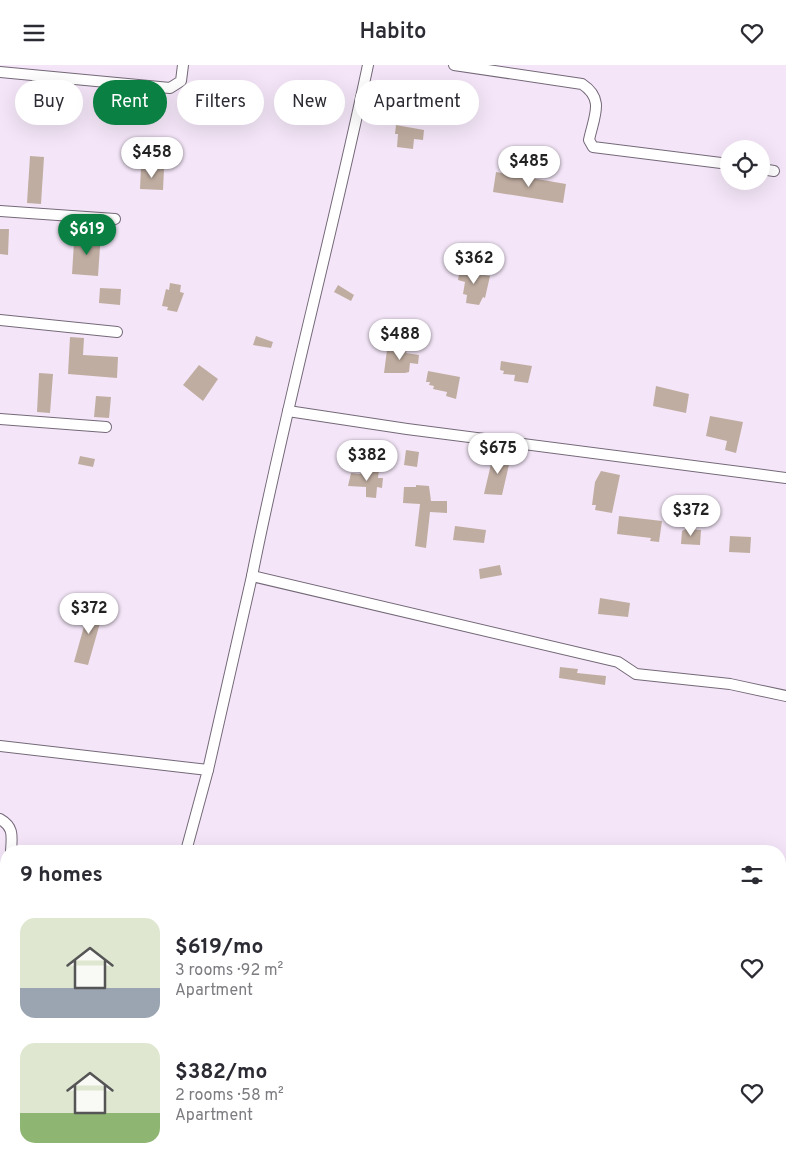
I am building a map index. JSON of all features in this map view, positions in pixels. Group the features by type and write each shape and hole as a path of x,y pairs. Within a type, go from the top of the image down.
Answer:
{"street":[{"path":"0,72 170,88 181,81 183,65"},
{"path":"188,845 208,770 368,65"},
{"path":"454,65 582,84 592,90 597,100 589,140 593,147 720,163"},
{"path":"770,170 774,171"},
{"path":"0,211 115,219"},
{"path":"0,320 117,332"},
{"path":"288,411 416,431 786,478"},
{"path":"0,419 106,427"},
{"path":"252,576 618,662 636,674 730,684 786,697"},
{"path":"0,746 208,770"},
{"path":"0,819 7,823 12,831 11,845"}],"building":[{"path":"396,125 424,130 423,140 414,139 413,149 397,147 398,134 395,134"},
{"path":"30,156 44,157 41,204 27,203"},
{"path":"141,167 164,169 163,190 140,189"},
{"path":"496,172 566,184 563,203 493,192"},
{"path":"0,229 9,229 8,255 0,254"},
{"path":"89,233 101,233 98,276 72,274 74,242 81,243 82,237 89,238"},
{"path":"471,267 479,269 478,274 490,276 485,298 483,297 479,305 466,303 467,295 463,294 465,282 458,280 460,269 470,270"},
{"path":"170,283 181,285 180,292 184,293 177,312 167,310 168,307 162,306 166,289 169,290"},
{"path":"338,285 354,295 351,301 334,292"},
{"path":"100,288 121,289 120,305 99,303"},
{"path":"256,336 273,342 271,348 253,345"},
{"path":"70,337 84,338 83,355 118,357 117,378 68,374"},
{"path":"400,348 407,349 406,353 419,355 418,364 410,363 409,372 384,373 387,350 399,352"},
{"path":"501,361 532,366 528,383 514,381 515,375 503,374 504,371 500,370"},
{"path":"199,365 218,379 203,401 183,385"},
{"path":"428,371 460,377 456,399 446,396 447,392 433,389 434,386 429,385 430,382 426,382"},
{"path":"39,373 53,374 50,413 37,412"},
{"path":"656,386 689,394 686,413 653,406"},
{"path":"96,396 111,397 109,418 94,417"},
{"path":"710,416 743,422 736,453 725,450 727,441 706,436"},
{"path":"406,450 419,452 417,467 404,465"},
{"path":"497,454 511,456 502,495 484,494 491,464 496,461"},
{"path":"80,456 95,459 93,467 78,464"},
{"path":"370,468 379,469 378,478 383,478 382,488 377,487 376,498 366,497 366,487 348,486 351,473 360,474 364,470 370,471"},
{"path":"601,471 620,475 612,513 595,510 596,505 592,505 595,482"},
{"path":"416,485 429,486 431,501 447,501 447,513 430,512 426,548 415,546 420,504 403,503 404,487 416,487"},
{"path":"619,516 662,521 659,542 650,541 651,538 617,534"},
{"path":"455,526 486,530 484,543 453,540"},
{"path":"686,529 701,530 700,545 681,544 682,531"},
{"path":"730,536 751,537 750,553 729,552"},
{"path":"500,565 502,575 480,579 479,569"},
{"path":"600,598 630,603 628,617 598,614"},
{"path":"90,605 104,609 88,665 74,662"},
{"path":"560,667 578,669 577,673 606,676 605,685 559,678"}]}
